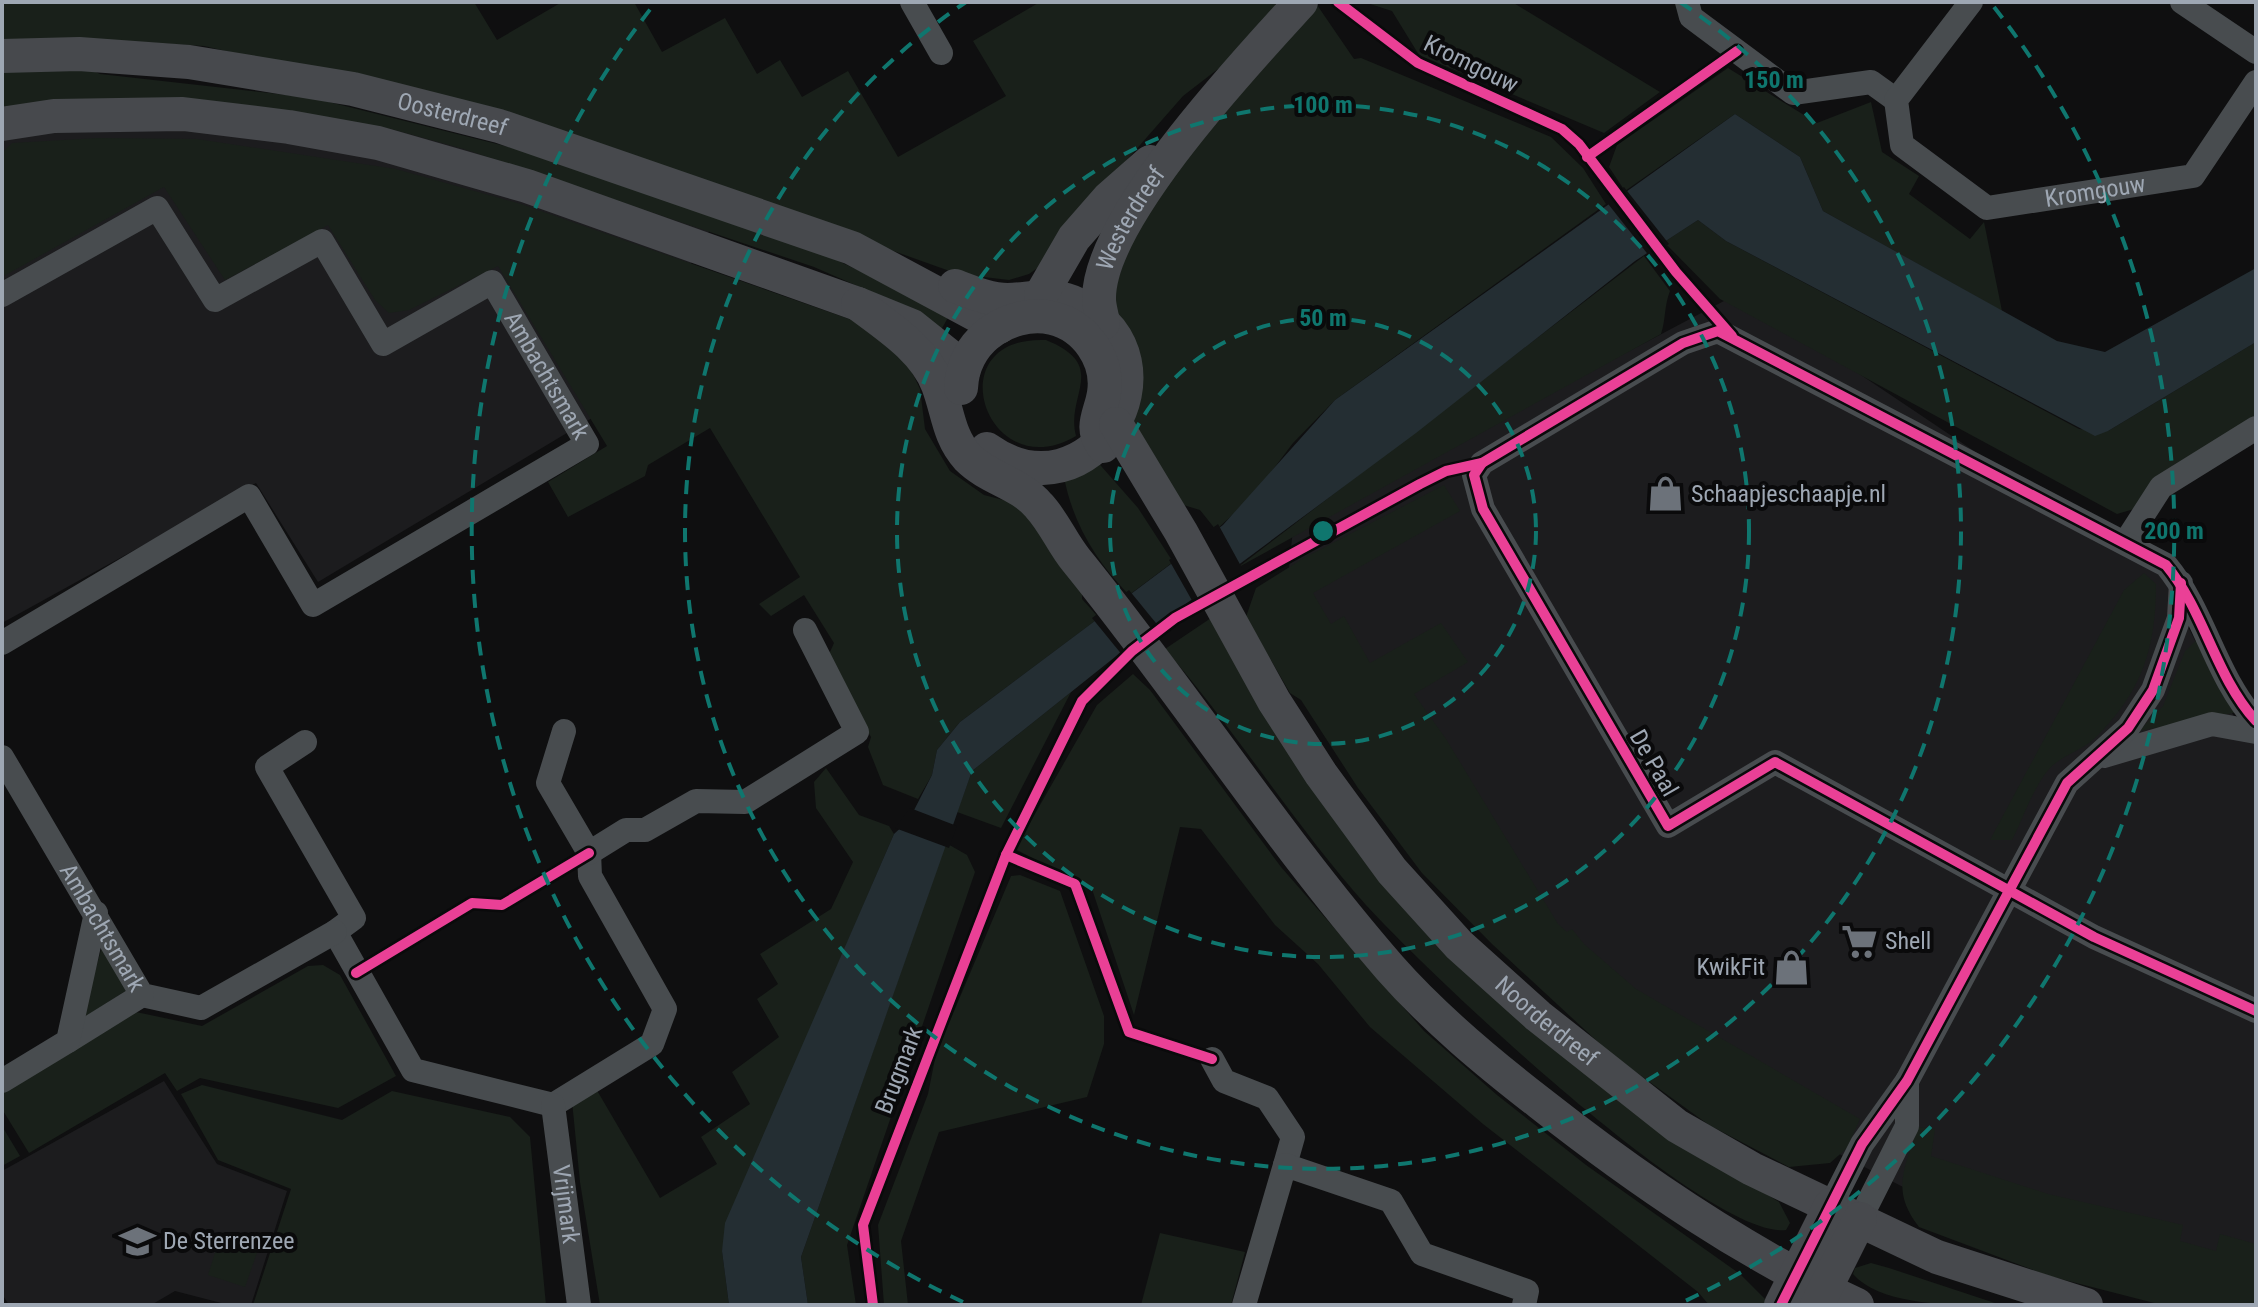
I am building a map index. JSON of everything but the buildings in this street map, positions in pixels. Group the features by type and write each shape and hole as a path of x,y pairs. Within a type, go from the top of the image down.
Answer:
{"main road":[{"name":"Westerdreef","path":"1031,307 1109,198 1192,125 1297,6"},
{"name":"Oosterdreef","path":"2,56 79,54 189,62 353,89 499,126 767,216 884,263 1031,307"},
{"name":"Oosterdreef","path":"2,124 54,116 183,114 289,127 378,143 527,186 858,304 912,326 957,362 963,372"},
{"name":"Westerdreef","path":"1103,323 1099,297 1121,230 1192,125"},
{"name":"Oosterdreef","path":"858,304 920,356 935,379 952,435 961,450 986,473 1030,479"},
{"path":"1031,307 1071,326 1093,347 1100,360 1105,389 1094,428 1109,434"},
{"path":"1030,479 1066,464 1109,434 1125,395 1124,364 1103,323 1091,312 1031,307 977,346 963,372 964,414 977,438 1030,479 1043,510 1074,557 1155,658 1244,783 1391,969 1480,1057 1642,1180 1804,1294 1857,1305"},
{"name":"Noorderdreef","path":"1109,434 1181,532 1274,701 1321,774 1392,871 1459,945 1538,1016 1677,1126 1752,1169 1958,1266 2086,1305"},
{"path":"1804,1294 1846,1212"}],"street":[{"path":"912,2 941,53"},
{"path":"1687,2 1691,17 1793,93 1871,82 1896,100 1971,2"},
{"path":"2182,2 2256,52"},
{"name":"Kromgouw","path":"1896,100 1902,145 1987,208 2193,176 2256,82"},
{"name":"Ambachtsmark","path":"2,295 157,208 215,300 322,241 383,344 492,282 587,444 313,605 249,496 2,643"},
{"name":"De Paal","path":"2256,721 2222,668 2181,583 2166,565 1718,331 1683,343 1482,463 1474,475 1483,509 1668,826 1775,762 2094,937 2256,1011"},
{"path":"2125,543 2161,487 2256,428"},
{"path":"1846,1212 1907,1126 1907,1081 2067,783 2128,728 2153,690 2179,618 2181,583"},
{"path":"589,853 626,830 645,830 696,801 745,802 857,732 805,630"},
{"path":"2094,760 2212,724 2256,732"},
{"path":"305,742 267,767 354,918 335,932 413,1070 553,1105 652,1044 665,1009 590,876 589,853 548,783 564,731"},
{"name":"Ambachtsmark","path":"2,757 142,995 201,1008 335,932"},
{"path":"68,1041 96,913"},
{"path":"2,1081 142,995"},
{"path":"1212,1059 1224,1081 1267,1098 1293,1137 1244,1305"},
{"name":"Vrijmark","path":"553,1105 579,1305"},
{"path":"1285,1165 1391,1201 1422,1254 1527,1291 1524,1305"}],"shaded area":[{"path":"2,2 474,2 497,40 562,2 634,2 662,52 725,18 757,74 780,60 802,97 848,71 898,157 1006,96 973,41 1040,2 1275,2 1275,8 1227,62 1183,96 1069,226 1046,262 1029,274 1009,280 958,274 532,122 204,46 108,40 2,47"},
{"path":"1315,2 1354,59 1361,58 1551,137 1583,168 1606,204 1335,400 1293,443 1253,496 1216,530 1200,510 1180,504 1138,443 1111,301 1142,208"},
{"path":"1364,2 1512,2 1660,92 1604,133 1419,55 1392,11"},
{"path":"79,64 100,74 313,98 525,151 828,256 950,314 941,330 862,288 814,267 464,149 391,129 3,108 2,66"},
{"path":"1728,68 1817,123 1871,102 1882,152 1919,176 1909,194 1970,239 1984,222 2002,311 1823,211 1800,157 1735,114 1625,191 1609,167 1617,145"},
{"path":"84,81 282,101 500,152 713,224 612,406 318,582 256,483 2,623 2,93"},
{"path":"1735,114 1800,157 1823,211 2057,341 2105,352 2256,268 2256,342 2095,436 1726,241 1698,220 1635,261 1416,433 1125,649 972,771 801,1257 808,1305 729,1305 722,1251 725,1223 894,834 909,820 932,775 937,750 960,722 1223,525 1335,400"},
{"path":"98,138 197,139 396,169 521,204 855,321 888,341 910,368 920,389 925,429 950,471 984,495 1023,505 1082,587 1082,599 1099,618 960,722 937,750 932,775 918,799 883,785 868,747 871,737 826,661 834,643 804,595 771,616 759,604 800,577 710,428 648,465 645,476 568,517 548,482 607,446 498,266 409,310 389,313 375,300 328,225 225,280 164,187 2,277 2,153 12,143"},
{"path":"1698,220 1726,241 2079,429 2108,431 2256,342 2256,416 2174,465 2134,509 2117,514 1720,299 1664,242"},
{"path":"1644,256 1670,291 1661,334 1237,568"},
{"path":"1739,293 2163,578 2246,740 2256,743 2256,1305 1959,1216 1739,1102 1615,1011 1286,597 1293,529"},
{"path":"1046,340 1076,360 1081,371 1081,382 1074,421 1076,436 1044,447 1018,443 998,428 986,406 983,382 991,360 1012,345"},
{"path":"1094,458 1138,508 1173,562 1129,595 1106,569 1088,541 1068,494 1064,477"},
{"path":"1444,485 1460,511 1313,593 1331,624 1344,616 1370,663 1441,623 1468,662 1414,694 1446,739 1558,924 1567,932 1572,929 1584,944 1636,989 1860,1119 1847,1148 1830,1163 1789,1167 1709,1125 1611,1054 1492,944 1422,873 1358,788 1301,700 1290,693 1246,617 1256,588 1304,558"},
{"path":"2144,573 2156,584 2155,607 2149,649 2135,686 2095,738 2049,769 2033,794 2012,840 1990,840 2124,590"},
{"path":"1214,616 1338,817 1744,1180 1779,1202 1790,1223 1786,1230 1748,1221 1695,1192 1634,1149 1504,1039 1366,905 1165,649"},
{"path":"2197,640 2238,712 2139,731 2163,706 2185,651"},
{"path":"1133,674 1150,690 1281,867 1424,1031 1497,1095 1586,1165 1740,1274 1766,1300 1766,1305 1709,1305 1698,1292 1483,1124 1370,1027 1318,964 1275,925 1201,829 1180,827 1134,1015 1092,889 1015,849 1097,705"},
{"path":"1071,692 1001,828 957,812 972,771"},
{"path":"826,768 859,815 889,826 894,834 749,1171 722,1251 729,1305 600,1305 580,1182 572,1101 595,1087 660,1198 717,1164 701,1137 750,1104 732,1072 779,1037 757,999 778,984 760,954 831,909 853,862 816,808 814,782"},
{"path":"946,843 967,855 975,872 847,1245 856,1305 808,1305 801,1257"},
{"path":"1020,875 1060,891 1104,1016 1104,1044 1087,1097 939,1132 901,1241 908,1305 884,1305 878,1225 928,1094 936,1054 1011,876"},
{"path":"102,946 127,990 82,1019"},
{"path":"323,965 340,975 396,1076 338,1108 200,1078 177,1091 165,1073 29,1153 2,1109 2,1093 136,1012 202,1026 308,966"},
{"name":"De Sterrenzee","path":"164,1081 217,1164 287,1191 251,1305 229,1305 175,1291 151,1305 9,1305 2,1294 2,1171"},
{"path":"202,1085 342,1120 392,1091 510,1117 530,1137 546,1305 253,1305 291,1189 218,1160 181,1094"},
{"path":"2,1126 20,1156 2,1166"},
{"path":"1918,1127 1935,1129 1931,1156 2048,1194 2183,1225 2180,1241 2216,1251 2220,1234 2256,1244 2256,1305 2162,1305 2049,1276 1919,1227 1910,1214 1903,1190 1905,1167"},
{"path":"1160,1233 1245,1252 1231,1305 1141,1305"},
{"path":"221,1234 259,1247 245,1287 208,1275"},
{"path":"1871,1263 2001,1305 1921,1302 1882,1293 1853,1274 1855,1268"}],"pier":[{"path":"1624,187 1669,244 1650,257 1605,200"},
{"path":"1218,524 1242,568 1194,604 1169,560"},
{"path":"1129,590 1160,628 1123,656 1092,618"},
{"path":"910,808 957,826 949,848 895,828"}],"cycle path":[{"path":"1338,2 1418,63 1562,129 1579,144 1676,272 1732,336"},
{"path":"1587,157 1737,51"},
{"path":"2256,721 2230,684 2191,603 2166,565 1718,331 1683,343 1482,463 1474,475 1483,509 1668,826 1775,762 2094,937 2256,1011"},
{"name":"Brugmark","path":"873,1305 863,1225 1006,855 1082,701 1132,651 1175,618 1420,484 1446,471 1482,463"},
{"path":"1781,1305 1862,1144 1907,1081 2067,783 2128,728 2153,690 2179,618 2181,583"},
{"path":"356,973 472,903 502,905 589,853"},
{"path":"1006,855 1075,884 1129,1032 1212,1059"}],"place":[{"name":"Schaapjeschaapje.nl","path":"1665,494"},
{"name":"Shell","path":"1859,941"},
{"name":"KwikFit","path":"1791,967"},
{"name":"De Sterrenzee","path":"137,1241"}]}
